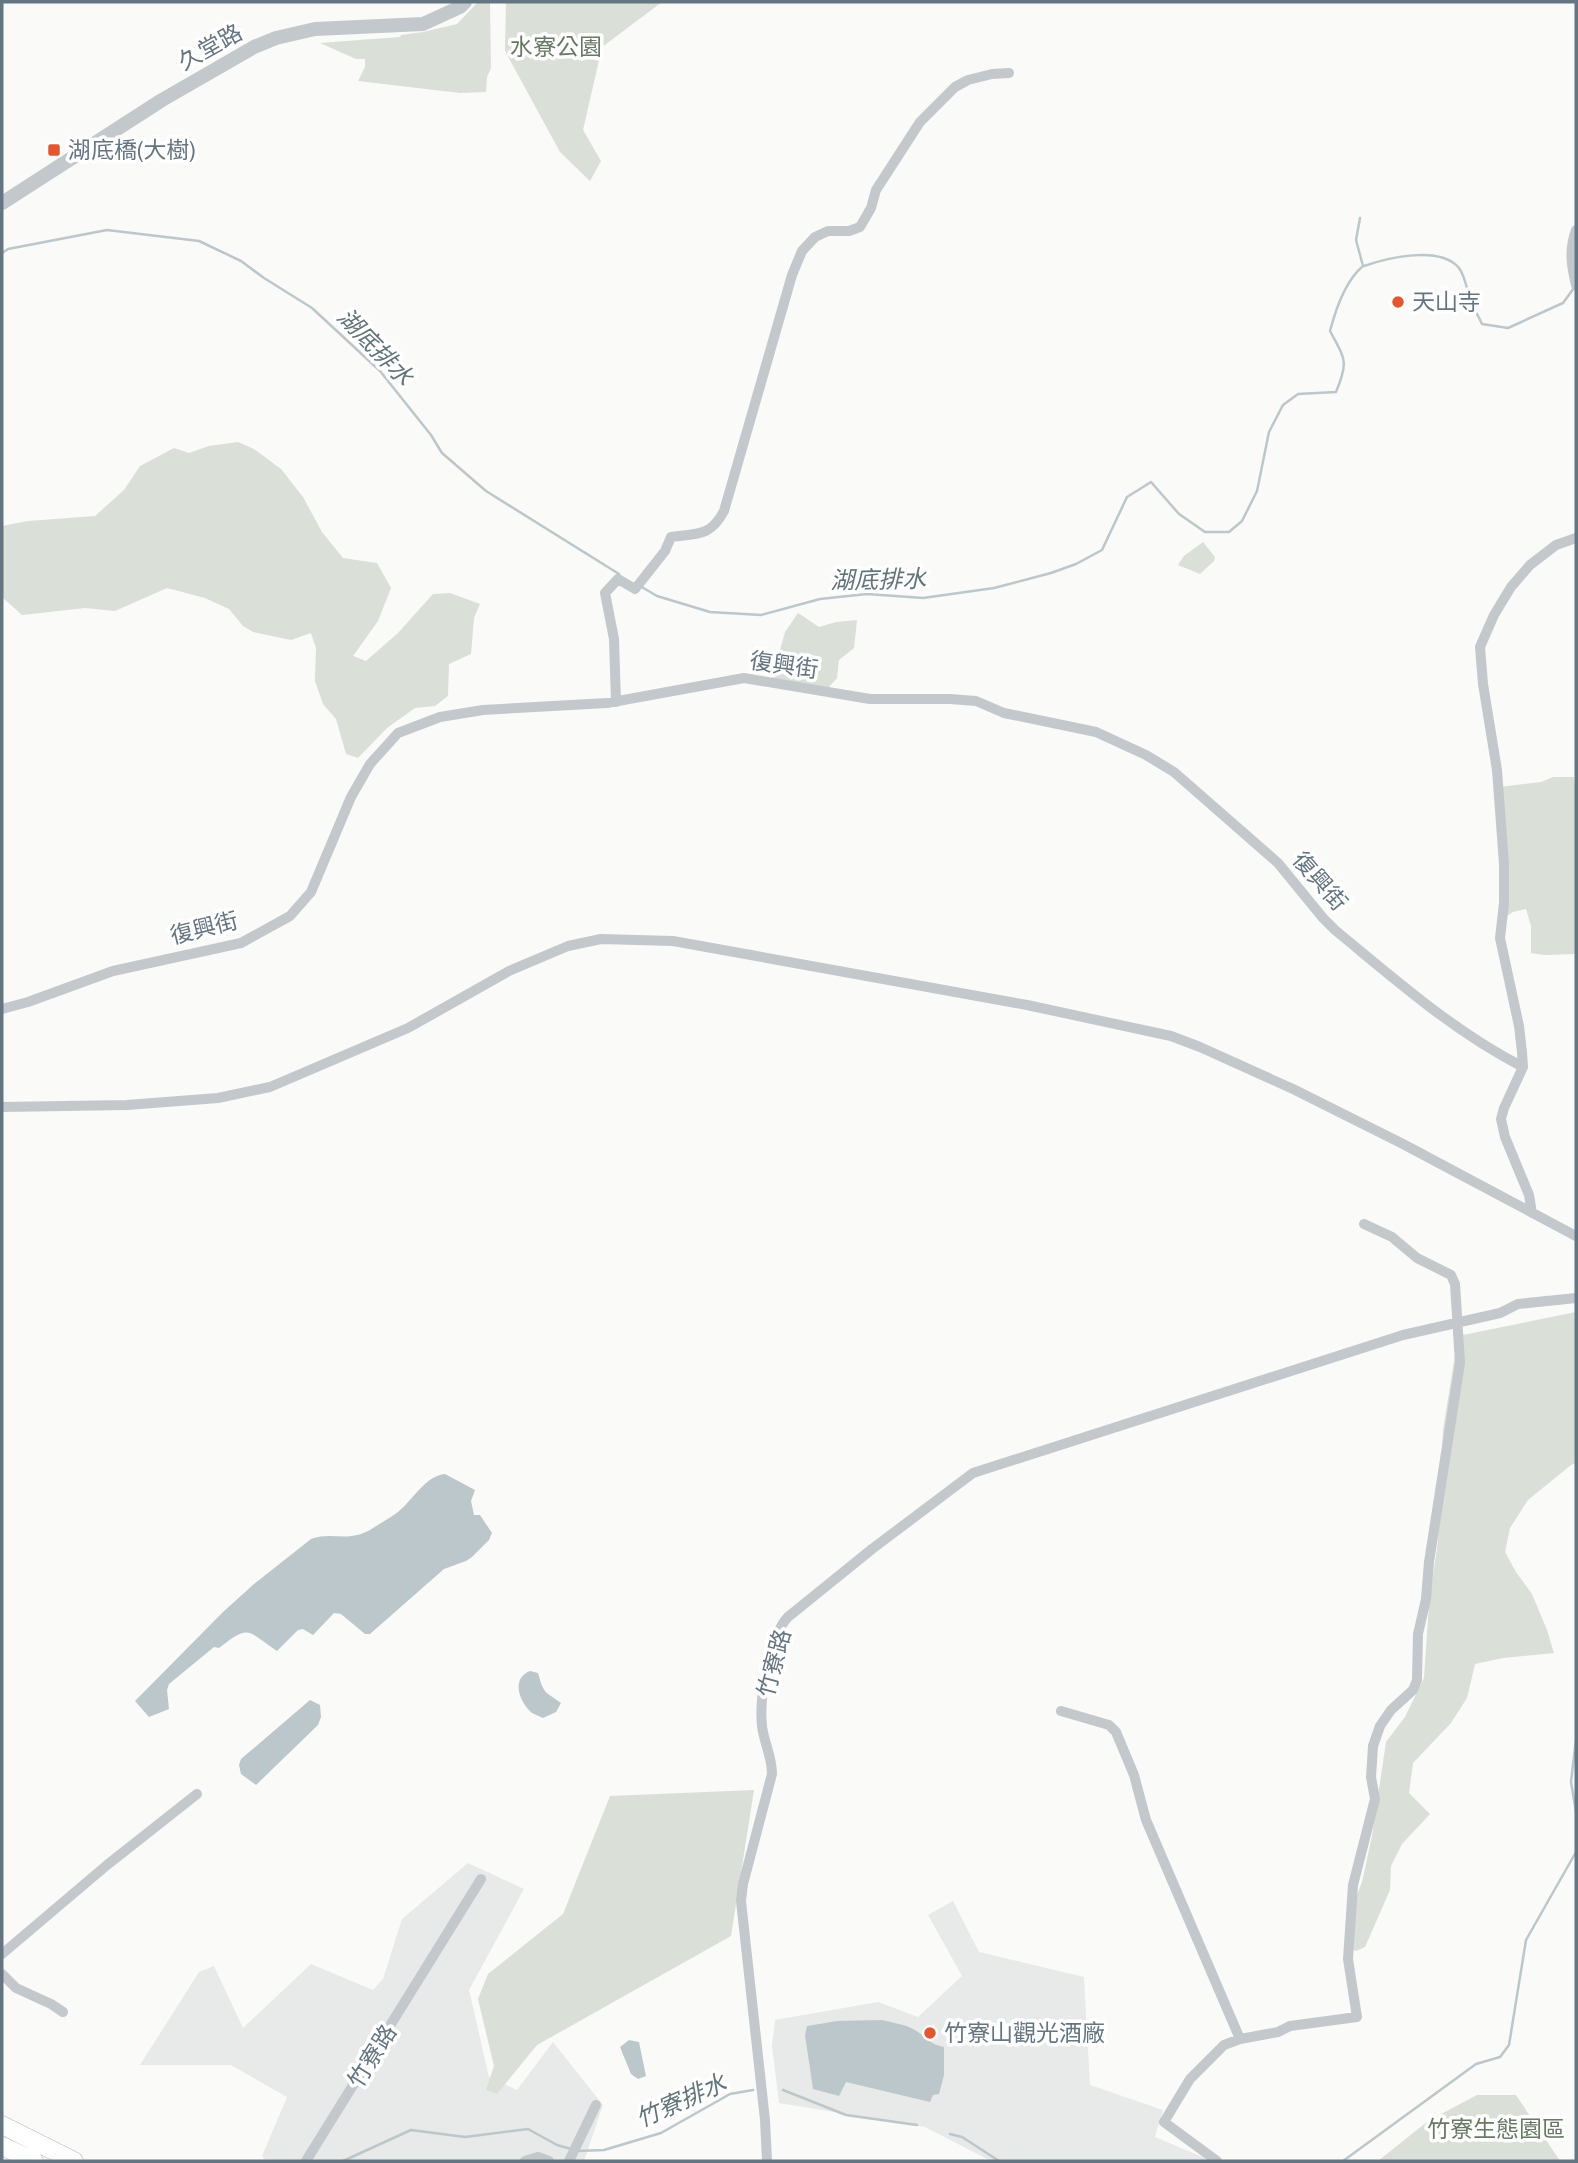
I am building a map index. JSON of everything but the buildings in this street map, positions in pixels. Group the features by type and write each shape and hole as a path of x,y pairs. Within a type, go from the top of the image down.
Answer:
{"main road":[{"path":"2,2125 74,2161"},
{"path":"2,2146 34,2161"}],"street":[{"name":"久堂路","path":"2,202 162,100 254,47 276,38 315,30 423,24 460,7 465,2"},
{"path":"616,702 614,639 605,593 618,579 635,589 664,551 671,537 704,532 716,526 724,511 792,275 802,251 814,237 828,231 849,231 860,227 871,208 876,190 920,122 955,87 968,80 992,74 1009,74"},
{"path":"1575,281 1570,251 1576,230"},
{"path":"1532,1213 1529,1195 1505,1137 1501,1119 1522,1067 1519,1026 1500,938 1504,864 1497,770 1486,713 1480,648 1494,615 1511,587 1530,565 1556,545 1576,538"},
{"name":"復興街","path":"2,1009 113,971 242,943 290,916 311,892 351,797 370,764 398,733 440,717 483,710 616,702 744,678 870,699 976,701 1004,713 1096,732 1146,755 1174,772 1278,863 1335,930 1435,1012 1486,1047 1522,1067"},
{"path":"2,1107 127,1105 218,1098 270,1087 408,1028 509,971 568,946 601,939 673,941 1027,1005 1171,1036 1200,1046 1293,1089 1576,1236"},
{"path":"1217,2161 1164,2122 1190,2079 1224,2045 1240,2039 1278,2032 1290,2026 1357,2017 1348,1959 1353,1885 1375,1799 1371,1756 1380,1726 1391,1710 1413,1690 1417,1679 1418,1634 1426,1599 1429,1562 1460,1363 1455,1284 1451,1275 1417,1258 1392,1237 1364,1224"},
{"name":"竹寮路","path":"767,2161 741,1901 772,1774 772,1759 762,1727 762,1691 779,1626 872,1549 973,1474 1403,1335 1500,1313 1518,1304 1576,1298"},
{"path":"1061,1711 1109,1725 1116,1732 1134,1776 1146,1820 1240,2039"},
{"path":"2,1954 107,1865 197,1794"},
{"name":"竹寮路","path":"306,2161 481,1879"},
{"path":"2,1975 16,1988 63,2012"},
{"path":"569,2161 596,2105"},
{"path":"525,2161 538,2157 550,2161"}],"shaded area":[{"path":"445,1474 475,1490 471,1501 474,1515 480,1515 492,1533 489,1540 466,1561 444,1569 370,1634 365,1634 341,1614 334,1613 313,1635 303,1629 298,1630 277,1651 253,1634 243,1633 219,1648 214,1647 169,1684 169,1709 149,1717 135,1701 223,1612 311,1539 354,1536 370,1530 404,1507 431,1479"},
{"path":"530,1671 538,1673 546,1692 561,1703 556,1712 543,1718 528,1709 519,1691 520,1680"},
{"path":"310,1700 320,1705 321,1717 318,1725 256,1785 241,1774 241,1759"},
{"path":"468,1863 524,1889 469,1990 489,2077 517,2090 553,2042 603,2105 584,2161 266,2161 262,2156 287,2097 231,2065 140,2065 199,1972 214,1966 243,2028 311,1964 373,1990 383,1979 402,1919"},
{"name":"竹寮山觀光酒廠","path":"953,1901 979,1952 1084,1977 1090,2085 1163,2110 1155,2137 1212,2161 991,2161 925,2127 779,2103 772,2046 775,2020 878,2002 918,2017 962,1976 928,1915"},
{"path":"882,2020 911,2028 931,2042 944,2047 944,2075 939,2094 933,2095 930,2102 846,2082 839,2096 813,2089 805,2035 807,2026 837,2021"},
{"path":"629,2040 639,2042 646,2076 638,2079 631,2074 620,2047"}],"green space":[{"path":"478,2 490,3 491,68 486,92 460,93 358,81 365,67 365,59 356,59 320,43 400,37 457,24"},
{"name":"水寮公園","path":"506,2 662,2 602,47 583,130 601,161 590,181 560,152 505,51"},
{"path":"238,442 254,449 281,469 303,497 322,532 343,558 377,563 391,588 378,621 353,656 366,661 398,633 433,594 450,593 480,604 474,618 471,654 449,664 448,696 435,706 415,708 387,728 358,758 346,754 336,719 323,704 315,681 316,648 311,633 291,640 253,632 243,626 229,609 205,598 167,588 115,611 85,608 22,615 2,597 2,526 28,521 95,516 124,490 140,466 174,448 189,453 209,446"},
{"path":"1203,542 1215,557 1200,574 1178,565 1184,556"},
{"path":"798,613 819,627 857,620 854,648 839,660 837,678 828,688 772,679 785,632"},
{"path":"1553,777 1574,777 1576,954 1531,953 1531,926 1526,909 1513,912 1499,921 1499,787 1541,782"},
{"path":"1576,1312 1576,1463 1528,1500 1510,1528 1505,1552 1532,1594 1554,1653 1475,1664 1467,1698 1451,1723 1413,1763 1409,1793 1430,1814 1402,1844 1391,1866 1390,1890 1365,1947 1356,1951 1348,1947 1349,1916 1362,1882 1372,1836 1386,1742 1405,1717 1424,1678 1429,1604 1438,1541 1443,1430 1458,1336"},
{"path":"754,1790 731,1936 537,2045 497,2094 486,2090 494,2066 478,1999 488,1974 563,1914 610,1796"},
{"name":"竹寮生態園區","path":"1477,2095 1516,2095 1560,2161 1378,2161 1428,2121"}],"waterway":[{"name":"湖底排水","path":"640,586 657,596 710,612 761,615 820,599 867,594 923,598 994,588 1051,573 1102,550 1127,497 1151,482 1179,514 1205,532 1229,532 1242,521 1257,491 1269,432 1283,405 1298,394 1336,392 1343,373 1344,360 1330,331 1346,287 1363,266 1356,240 1360,218"},
{"name":"湖底排水","path":"2,253 8,249 107,230 199,241 241,261 312,308 380,371 442,453 486,491 619,574"},
{"path":"1364,266 1413,255 1427,255 1450,261 1459,268 1482,324 1508,328 1563,303 1574,288"},
{"path":"1576,1740 1571,1782 1576,1812"},
{"path":"1343,2161 1476,2064 1500,2057 1509,2045 1526,1940 1576,1852"},
{"name":"竹寮排水","path":"577,2151 604,2150 661,2133 730,2094 753,2090"},
{"path":"783,2090 846,2115 917,2125"},
{"name":"竹寮排水","path":"343,2161 411,2130 465,2137 528,2129 557,2145 571,2149"},
{"path":"950,2134 962,2137 999,2161"}],"place":[{"name":"湖底橋(大樹)","path":"54,150"},
{"name":"天山寺","path":"1398,302"},
{"name":"竹寮山觀光酒廠","path":"930,2033"}]}
